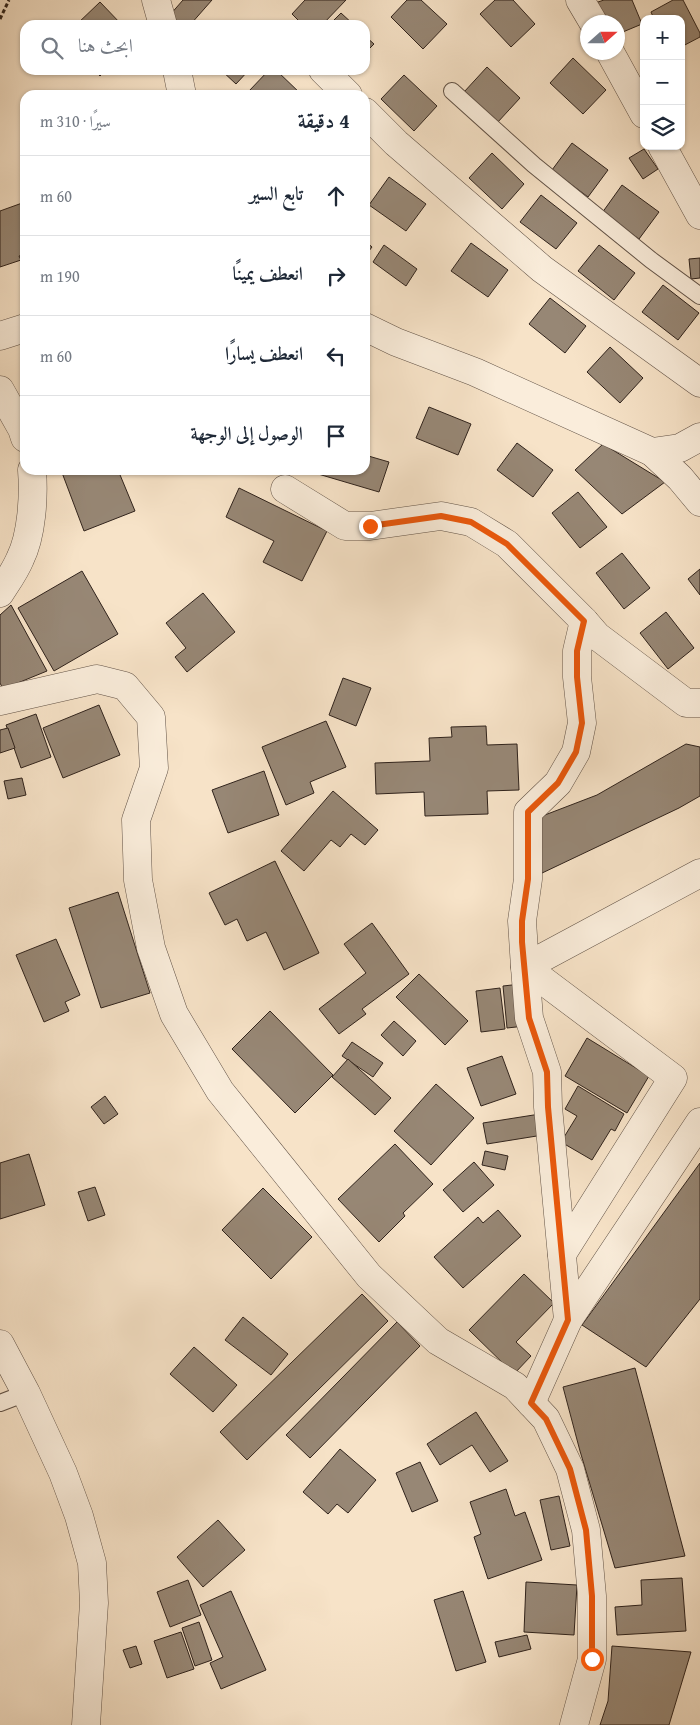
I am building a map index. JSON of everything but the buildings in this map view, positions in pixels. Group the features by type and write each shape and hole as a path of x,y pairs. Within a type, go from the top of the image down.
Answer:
{"street":[{"path":"156,0 162,20"},
{"path":"580,0 589,15"},
{"path":"614,60 640,107"},
{"path":"178,75 181,90"},
{"path":"328,75 343,90"},
{"path":"370,117 396,143 542,269 700,383"},
{"path":"664,150 700,215"},
{"path":"370,329 396,342 475,372 652,452 680,478 700,502"},
{"path":"0,336 20,330"},
{"path":"0,390 20,425"},
{"path":"652,452 680,448 700,437"},
{"path":"0,593 21,559 30,522 32,475"},
{"path":"285,489 345,526 370,526 441,516 471,522 507,544 597,636 686,703 700,704"},
{"path":"568,1320 548,1107 547,1072 529,1018 522,921 528,879 528,812 558,783 576,752 582,723 577,677 577,651 584,621"},
{"path":"0,701 97,679 125,686 151,717 154,768 136,820 138,880 151,948 174,1014 220,1092 370,1276 438,1341 515,1386 546,1419 570,1469 586,1530 592,1596 592,1659 574,1725"},
{"path":"525,967 700,873"},
{"path":"525,967 673,1078 562,1254"},
{"path":"531,1403 568,1320 700,1122"},
{"path":"0,1344 26,1393 63,1473 79,1516 92,1563 94,1603 86,1725"}],"lane":[{"path":"452,91 534,165 700,296"},
{"path":"0,1403 26,1393"}],"path":[{"path":"0,19 8,0"}],"route":[{"path":"370,526 441,516 471,522 507,544 584,621 577,651 577,677 582,723 576,752 558,783 528,812 528,879 522,921 522,942 529,1018 547,1072 548,1107 568,1320 531,1403 546,1419 570,1469 586,1530 592,1596 592,1659"}]}
